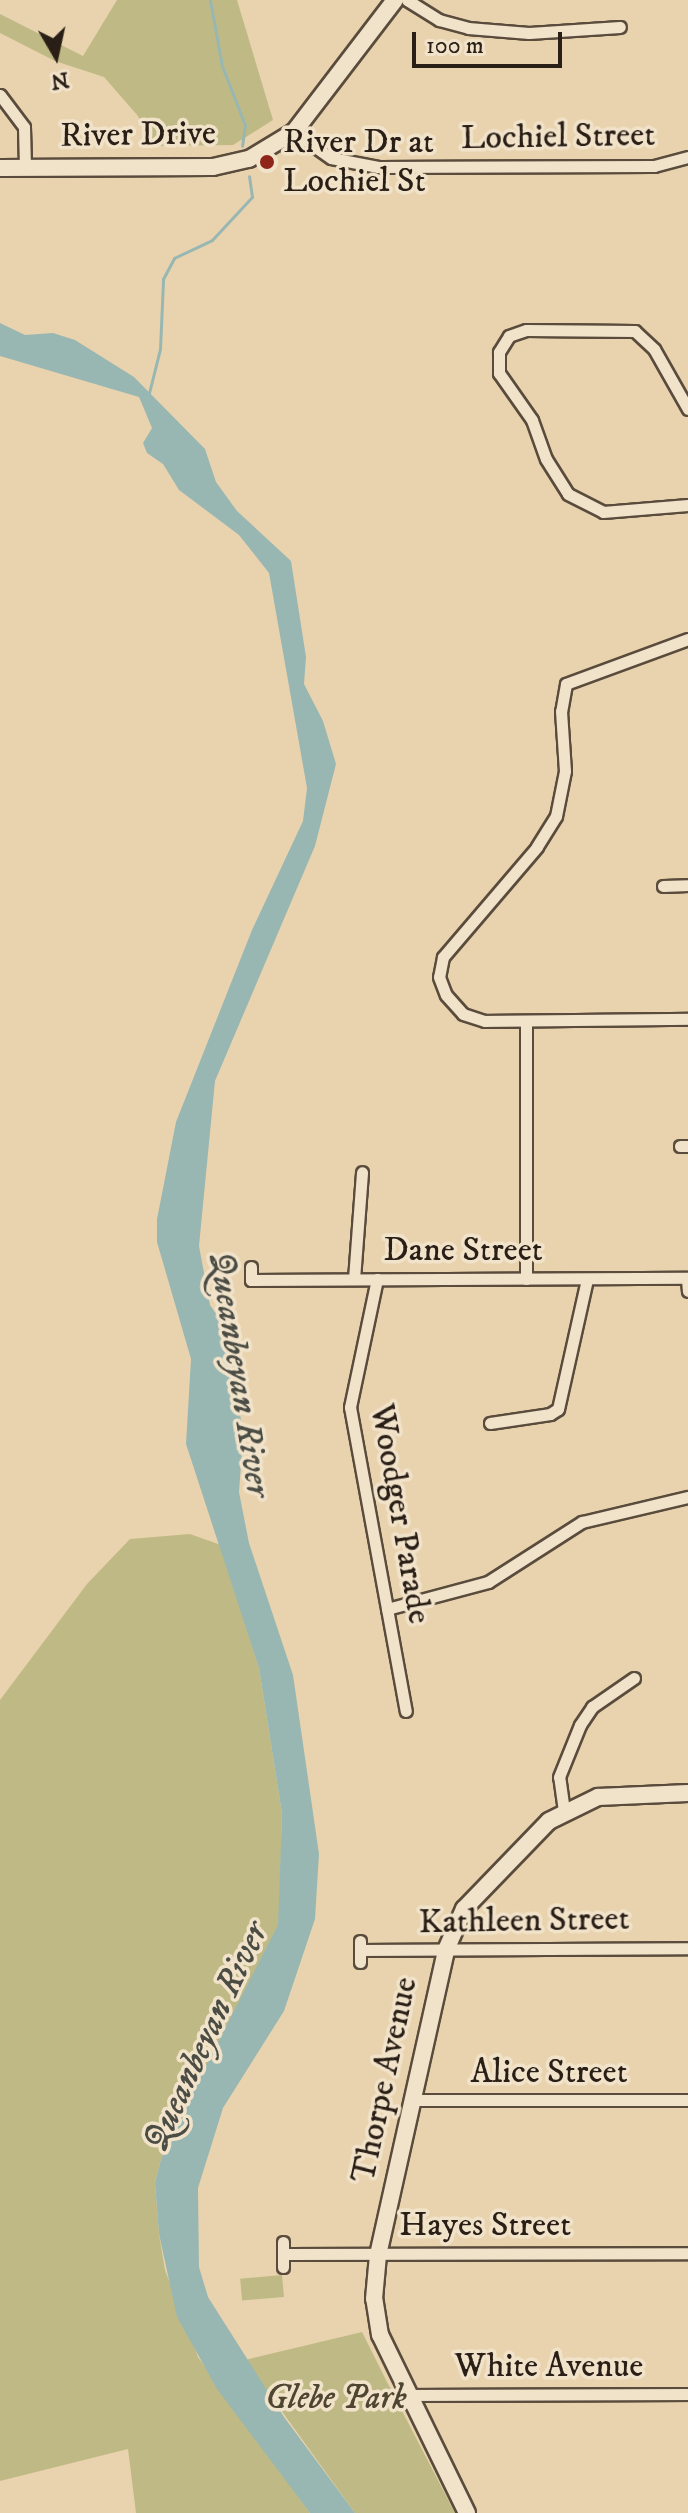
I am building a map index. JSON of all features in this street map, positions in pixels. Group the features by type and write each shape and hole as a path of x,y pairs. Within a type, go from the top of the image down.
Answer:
{"street":[{"name":"River Drive","path":"0,168 213,167 260,154 294,132 395,0"},
{"path":"407,0 439,20 468,28 529,33 620,27"},
{"path":"0,95 24,127 25,168"},
{"name":"Lochiel Street","path":"294,132 331,158 378,167 654,166 688,157"},
{"path":"688,409 654,349 635,331 526,330 509,336 499,352 499,373 532,420 546,459 568,494 603,512 688,505"},
{"path":"688,639 566,684 561,702 565,771 556,816 537,847 443,957 439,977 446,995 463,1014 485,1021 688,1019"},
{"path":"663,886 688,885"},
{"path":"526,1021 526,1279"},
{"path":"354,1279 362,1172"},
{"name":"Dane Street","path":"251,1267 251,1280 687,1278"},
{"path":"687,1278 688,1291"},
{"name":"Woodger Parade","path":"377,1279 350,1407 406,1711"},
{"path":"490,1423 557,1411 587,1279"},
{"path":"387,1609 488,1582 582,1522 686,1502"},
{"path":"564,1811 559,1777 580,1725 592,1707 634,1678"},
{"name":"Thorpe Avenue","path":"467,2513 375,2318 378,2255 446,1950 464,1909 536,1832 564,1811 617,1794 688,1793"},
{"name":"Kathleen Street","path":"360,1951 688,1948"},
{"name":"Alice Street","path":"411,2100 688,2100"},
{"name":"Hayes Street","path":"283,2254 688,2253"},
{"name":"White Avenue","path":"410,2395 688,2394"}],"green space":[{"path":"117,0 237,0 273,120 233,145 149,146 138,116 104,77 55,61 0,33 0,14 83,56"},
{"path":"190,1534 221,1545 259,1668 282,1814 279,1925 161,2159 155,2183 159,2234 165,2270 198,2357 310,2513 136,2513 128,2449 0,2481 0,1700 87,1584 130,1539"},
{"path":"282,2275 284,2297 242,2301 240,2279"},
{"name":"Glebe Park","path":"362,2332 455,2513 355,2513 245,2360"}],"water":[{"name":"Queanbeyan River","path":"0,323 25,335 53,333 75,340 134,377 205,449 216,482 237,511 291,561 306,657 304,684 323,721 336,764 315,846 215,1081 199,1246 210,1305 231,1335 243,1439 239,1492 249,1543 293,1675 319,1854 315,1919 284,2011 223,2108 198,2188 199,2267 208,2297 284,2417 355,2513 310,2513 217,2389 177,2317 159,2234 155,2183 161,2159 196,2085 278,1925 282,1814 259,1668 186,1444 191,1359 157,1242 157,1219 176,1122 252,930 303,821 307,788 269,573 239,535 179,490 163,464 147,453 143,443 152,428 139,397 0,356"}],"waterway":[{"path":"210,0 222,66 245,125 242,146"},
{"path":"149,393 160,349 163,279 174,258 212,240 252,197 249,176"}],"place":[{"name":"River Dr at Lochiel St","path":"267,162"}]}
